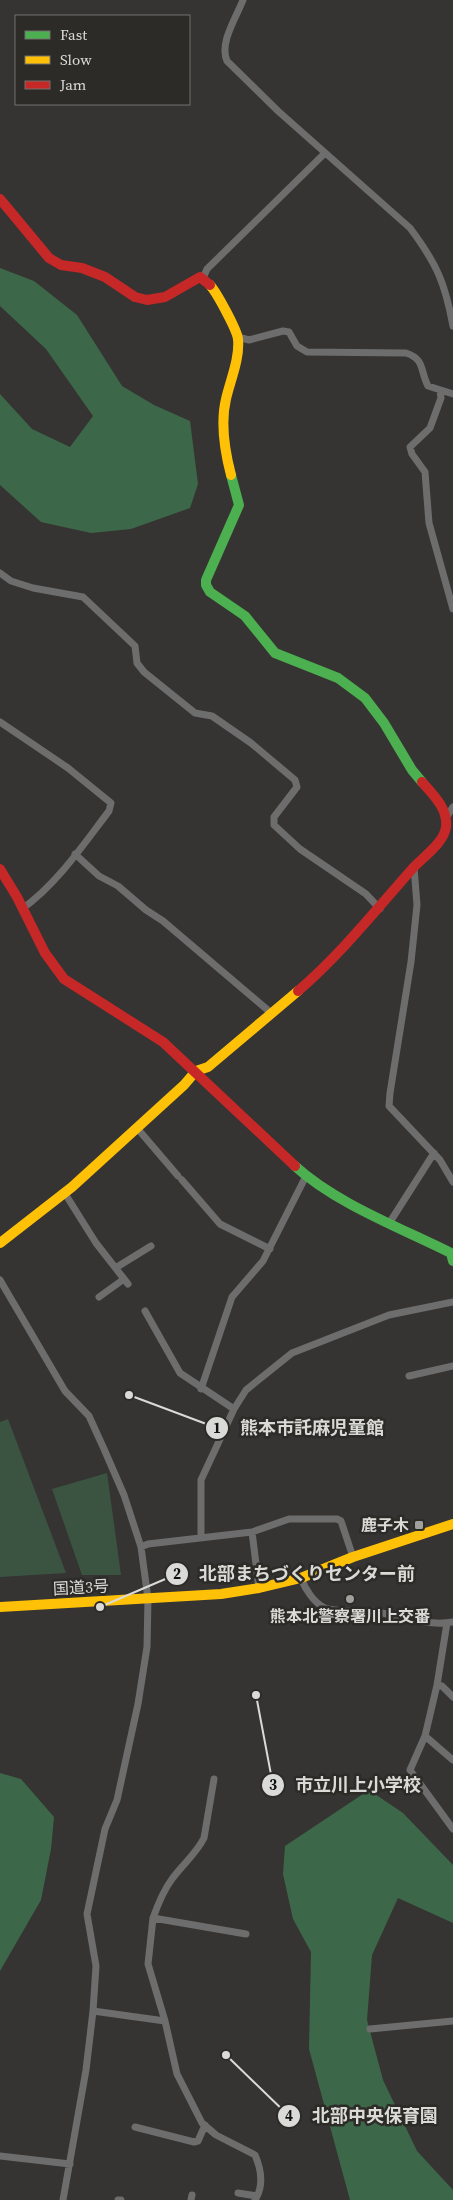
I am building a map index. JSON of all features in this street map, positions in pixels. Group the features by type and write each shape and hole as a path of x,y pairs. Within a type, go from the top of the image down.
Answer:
{"main road":[{"path":"0,199 49,258 61,265 82,268 105,277 135,297 147,300 156,299 165,296 196,277 203,278 214,290 238,336 238,348 225,402 224,418 226,454 239,498 239,505 210,565 206,585 210,592 250,620 275,653 338,678 365,698 384,723 412,770 441,804 446,818 446,829 441,839 325,968 270,1012 208,1067 196,1071 184,1085 137,1128 23,1228 0,1243"},
{"path":"0,869 9,882 41,949 64,979 163,1042 306,1176 342,1199 452,1255"},
{"name":"国道3号","path":"0,1607 221,1594 259,1588 300,1578 353,1557 453,1524"}],"street":[{"path":"243,0 224,46 224,54 227,61 278,111 410,228 427,250 443,282 453,326"},
{"path":"203,278 207,269 325,153"},
{"path":"238,336 249,340 283,331 289,332 297,346 307,352 406,353 415,356 420,362 428,386 453,394"},
{"path":"440,390 442,398 430,428 410,447 412,454 425,472 430,523 453,609"},
{"path":"0,573 11,581 33,588 83,597 135,646 137,663 144,672 195,713 214,718 271,759 295,780 297,787 274,818 274,825 300,849 366,894 380,908"},
{"path":"0,722 68,768 111,803 109,812 75,854 35,900 22,909"},
{"path":"446,818 453,807"},
{"path":"75,854 99,876 118,886 146,910 163,921 270,1012"},
{"path":"414,868 416,905 411,962 390,1092 390,1106 434,1153 453,1182"},
{"path":"137,1128 220,1224 270,1249"},
{"path":"390,1222 434,1153"},
{"path":"201,1389 232,1297 263,1261 306,1176"},
{"path":"64,1192 96,1243 126,1282 99,1297"},
{"path":"117,1268 151,1246"},
{"path":"0,1280 65,1391 89,1416 124,1495 141,1547 148,1599 147,1647 138,1704 117,1800 105,1829 87,1914 96,1966 93,2011 86,2070 63,2200"},
{"path":"201,1537 201,1480 234,1409 246,1390 292,1353 389,1316 453,1302"},
{"path":"145,1311 180,1373 201,1389 234,1409"},
{"path":"410,1376 453,1366"},
{"path":"141,1547 148,1544 252,1532 289,1519 337,1519 341,1522 353,1557"},
{"path":"252,1532 259,1588"},
{"path":"300,1578 314,1600 325,1608 372,1611 416,1620 450,1622 425,1736 410,1770 453,1829"},
{"path":"437,1685 442,1686 453,1697"},
{"path":"425,1736 453,1760"},
{"path":"214,1779 204,1838 200,1846 173,1878 159,1900 153,1918 148,1961 165,2021 176,2074 205,2125 216,2135 255,2154 260,2167 259,2193 256,2198 238,2193"},
{"path":"153,1918 246,1934"},
{"path":"93,2011 165,2021"},
{"path":"370,2029 453,2021"},
{"path":"135,2126 194,2142 198,2141 205,2125"},
{"path":"0,2156 70,2164"}],"green space":[{"path":"0,268 34,281 77,315 122,386 154,405 190,421 198,484 190,508 131,529 91,533 41,522 0,485 0,394 32,429 70,447 93,416 46,349 0,306"},
{"path":"8,1419 66,1573 0,1577 0,1422"},
{"path":"107,1473 121,1575 82,1575 52,1489"},
{"path":"0,1773 21,1779 54,1817 51,1849 41,1900 0,1971"},
{"path":"369,1790 403,1813 453,1865 453,1923 398,1898 372,1955 367,2020 383,2080 417,2151 453,2190 453,2200 350,2200 309,2049 311,1952 293,1919 283,1874 285,1846"}],"traffic: fast":[{"path":"231,475 239,505 206,580 206,585 210,592 245,616 275,653 338,678 365,698 384,723 412,770 422,782"},
{"path":"295,1166 329,1192 451,1253 453,1261"}],"traffic: slow":[{"path":"210,285 226,312 238,339 236,362 223,418 225,447 231,475"},
{"path":"0,1243 72,1187 184,1085 196,1071 208,1067 298,991"},
{"path":"0,1607 221,1594 259,1588 301,1578 353,1557 453,1524"}],"traffic: jam":[{"path":"0,199 49,258 61,265 82,268 105,277 135,297 147,300 165,297 200,277 210,285"},
{"path":"298,991 343,947 441,839 446,827 445,814 439,802 422,782"},
{"path":"0,869 17,897 45,953 64,979 163,1042 295,1166"}],"place":[{"name":"熊本市託麻児童館","path":"129,1395"},
{"name":"鹿子木","path":"419,1525"},
{"name":"熊本北警察署川上交番","path":"350,1599"},
{"name":"北部まちづくりセンター前","path":"100,1607"},
{"name":"市立川上小学校","path":"256,1695"},
{"name":"北部中央保育園","path":"226,2055"}]}
